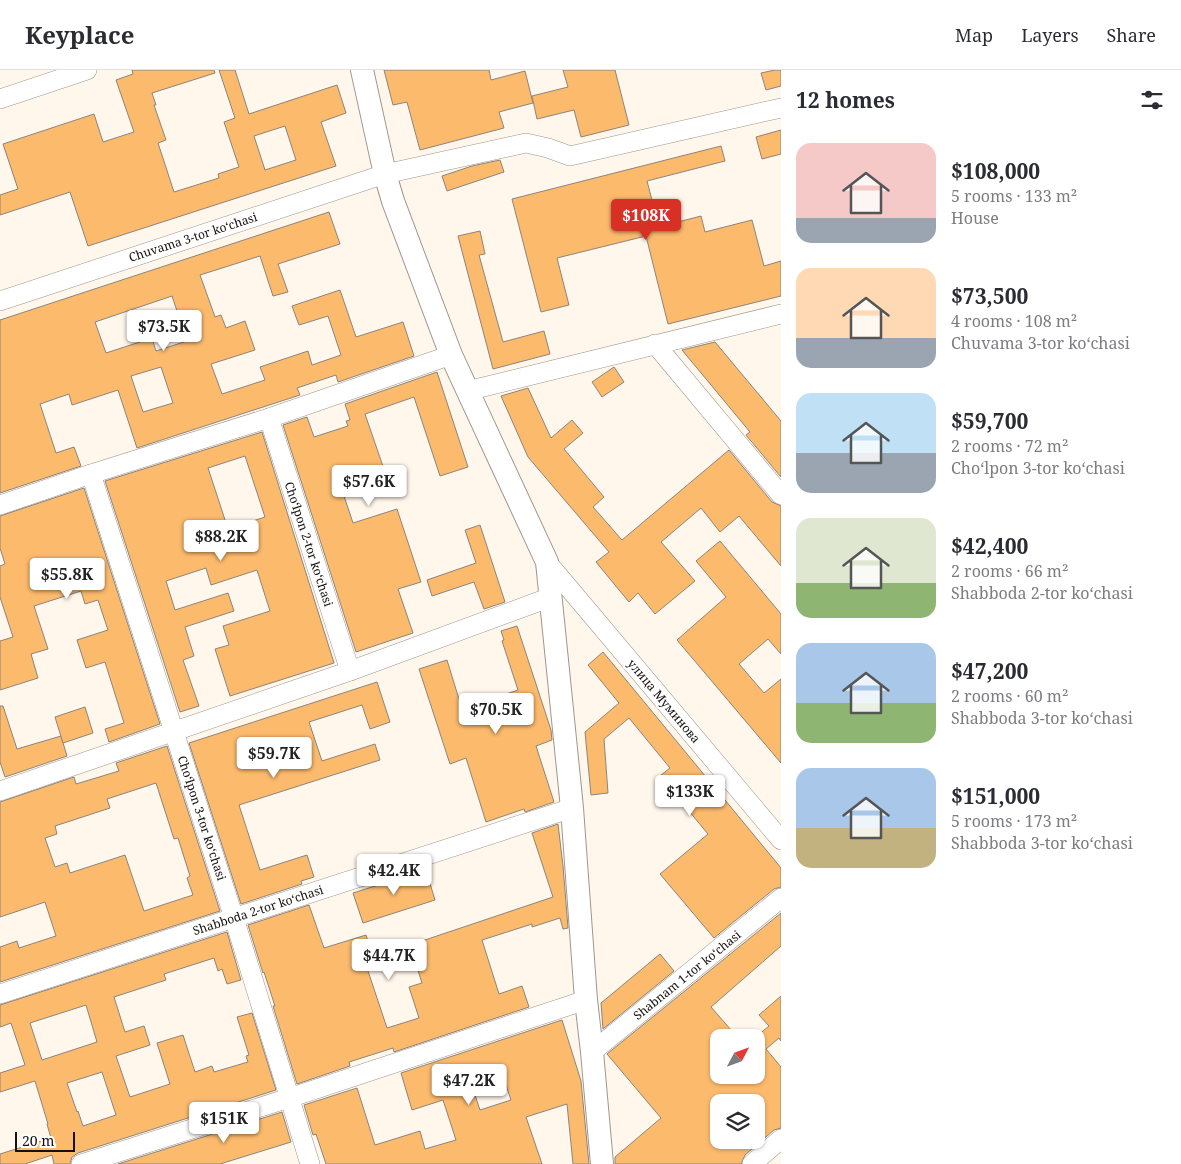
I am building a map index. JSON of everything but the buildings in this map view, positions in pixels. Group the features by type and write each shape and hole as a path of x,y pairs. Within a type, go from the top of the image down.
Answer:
{"street":[{"path":"0,99 87,70"},
{"path":"362,70 385,174 393,201 451,355 547,562 572,808 586,1000 602,1164"},
{"name":"Chuvama 3-tor koʻchasi","path":"0,301 385,174 526,143 570,156 781,108"},
{"path":"467,391 781,314"},
{"path":"655,344 781,494"},
{"path":"0,505 269,418 451,355"},
{"name":"Cho‘lpon 2-tor koʻchasi","path":"269,418 350,671"},
{"name":"Cho‘lpon 3-tor koʻchasi","path":"91,474 234,918 310,1164"},
{"name":"улица Муминова","path":"547,562 781,840"},
{"path":"0,791 350,671 551,597"},
{"name":"Shabboda 2-tor koʻchasi","path":"0,994 572,808"},
{"name":"Shabnam 1-tor koʻchasi","path":"592,1052 781,898"},
{"path":"82,1164 586,1000"},
{"path":"752,1164 781,1139"}]}
